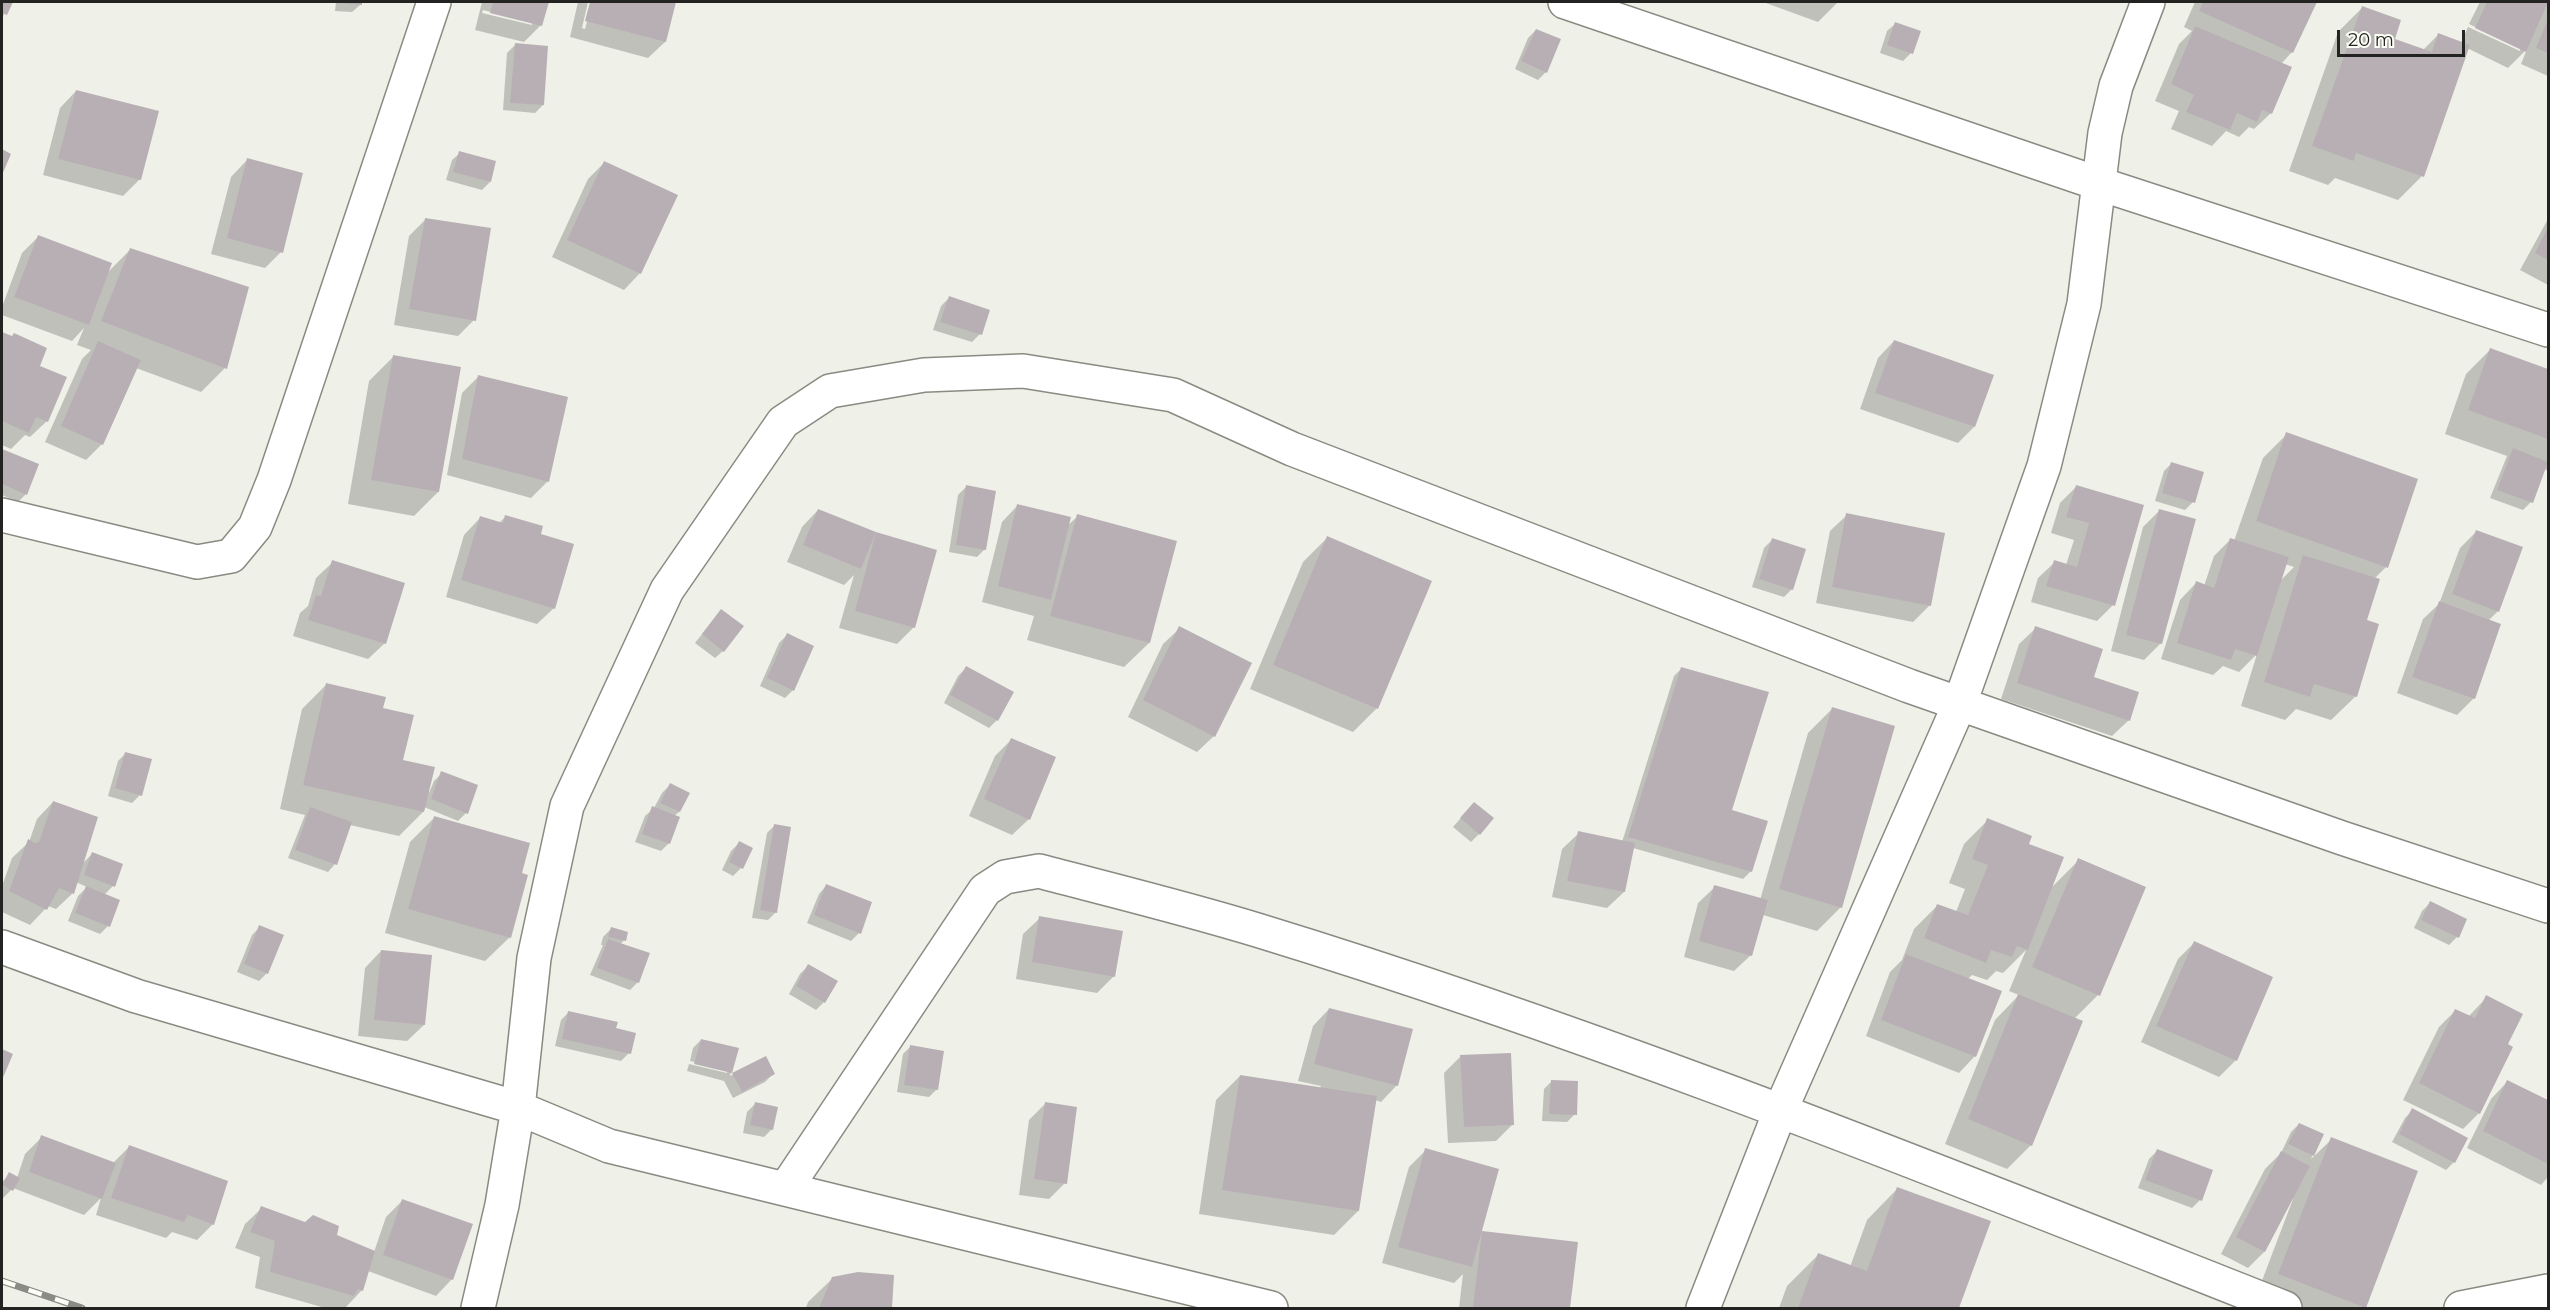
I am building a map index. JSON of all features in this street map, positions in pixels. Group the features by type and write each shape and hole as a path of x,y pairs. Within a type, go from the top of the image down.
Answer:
{"street":[{"path":"2,515 196,562 231,556 255,528 274,480 434,2"},
{"path":"1565,2 2100,184 2548,330"},
{"path":"1703,1308 1781,1109 1960,703 2044,466 2084,304 2105,133 2116,86 2148,2"},
{"path":"478,1308 502,1205 518,1108 534,958 567,806 666,590 783,422 830,391 924,375 1023,371 1173,395 1292,449 1898,681 2342,838 2548,906"},
{"path":"786,1188 985,890 1005,878 1039,871 1256,929 1487,1005 1781,1109 2285,1308"},
{"path":"2,947 136,996 518,1108 609,1146 1271,1308"},
{"path":"2461,1308 2548,1291"}],"building":[{"path":"2,2 13,2 7,15 2,13"},
{"path":"362,2 362,5 340,3"},
{"path":"493,2 549,2 542,26 490,13"},
{"path":"590,2 676,2 666,42 585,21"},
{"path":"2203,2 2317,2 2293,53 2199,11"},
{"path":"2487,2 2548,2 2526,52 2475,28"},
{"path":"2362,6 2401,20 2395,39 2432,52 2438,33 2470,45 2424,177 2356,153 2354,161 2312,146"},
{"path":"2548,19 2548,53 2536,48"},
{"path":"1895,22 1921,31 1913,54 1887,45"},
{"path":"2195,26 2292,67 2272,114 2262,110 2257,122 2237,113 2230,130 2186,112 2194,95 2171,84"},
{"path":"1536,29 1561,39 1547,73 1521,61"},
{"path":"515,43 548,46 544,105 510,103"},
{"path":"76,90 159,111 141,180 58,159"},
{"path":"2,149 11,154 2,175"},
{"path":"459,151 496,161 491,182 453,172"},
{"path":"247,158 303,173 283,253 227,238"},
{"path":"604,161 678,195 641,274 567,240"},
{"path":"425,218 491,228 476,321 409,309"},
{"path":"2548,227 2548,260 2535,253"},
{"path":"38,235 112,263 89,325 14,297"},
{"path":"130,248 249,287 227,369 101,321"},
{"path":"949,296 990,310 982,335 940,322"},
{"path":"2,332 12,336 14,333 47,348 40,366 67,377 48,422 36,417 29,433 2,421"},
{"path":"1894,340 1994,375 1975,427 1875,393"},
{"path":"98,341 141,360 103,445 61,426"},
{"path":"2490,348 2548,369 2548,439 2468,410"},
{"path":"393,355 461,367 439,492 371,480"},
{"path":"478,375 568,397 549,482 462,459"},
{"path":"2286,432 2418,479 2388,568 2256,521"},
{"path":"2513,448 2548,462 2533,503 2497,490"},
{"path":"2,449 39,464 27,495 2,484"},
{"path":"2171,462 2204,472 2195,503 2162,493"},
{"path":"966,485 996,491 986,550 956,545"},
{"path":"2076,485 2144,505 2115,606 2046,586 2054,560 2077,567 2089,523 2066,517"},
{"path":"1017,504 1071,517 1051,600 998,586"},
{"path":"818,509 876,532 861,569 803,545"},
{"path":"2159,509 2196,519 2162,644 2126,635"},
{"path":"1846,513 1945,533 1931,606 1832,587"},
{"path":"1077,514 1177,541 1150,643 1050,616"},
{"path":"505,515 543,526 541,534 574,544 555,609 461,580 480,516 503,523"},
{"path":"2476,530 2523,547 2499,612 2452,594"},
{"path":"876,532 937,550 915,628 855,611"},
{"path":"1327,536 1432,581 1378,709 1273,665"},
{"path":"1772,538 1806,549 1793,590 1759,579"},
{"path":"2230,538 2289,557 2257,656 2235,649 2231,660 2177,643 2196,581 2214,588"},
{"path":"2303,555 2380,579 2367,620 2379,624 2357,697 2314,684 2310,697 2264,682"},
{"path":"332,560 405,583 386,644 308,620 316,595 321,596"},
{"path":"2439,601 2501,624 2475,699 2412,677"},
{"path":"721,609 744,626 724,652 702,634"},
{"path":"1179,626 1252,663 1215,737 1143,700"},
{"path":"2035,626 2103,649 2094,677 2139,692 2130,721 2017,683"},
{"path":"787,633 814,646 794,691 767,678"},
{"path":"966,666 1014,692 998,721 950,695"},
{"path":"1681,667 1769,692 1732,810 1768,821 1752,872 1628,837"},
{"path":"326,683 386,697 383,708 414,715 403,760 435,767 424,812 303,785"},
{"path":"1832,707 1895,726 1842,908 1779,889"},
{"path":"1011,738 1056,757 1030,820 984,799"},
{"path":"125,752 152,759 142,796 115,788"},
{"path":"441,771 478,785 468,814 431,799"},
{"path":"670,783 690,793 680,812 660,803"},
{"path":"53,801 98,817 74,894 59,888 47,910 9,891 28,839 35,843 39,842"},
{"path":"1474,802 1494,818 1480,835 1460,818"},
{"path":"652,806 680,817 670,844 642,834"},
{"path":"310,807 352,822 337,865 295,850"},
{"path":"434,816 530,843 522,873 528,875 511,938 408,909"},
{"path":"1987,818 2032,836 2029,844 2064,857 2028,950 2017,946 2012,957 1991,950 1986,963 1924,938 1937,904 1968,915 1988,865 1972,859"},
{"path":"774,824 791,827 777,913 760,910"},
{"path":"1578,831 1635,843 1625,892 1567,881"},
{"path":"739,841 753,848 743,869 729,862"},
{"path":"92,852 123,864 115,887 84,875"},
{"path":"2078,858 2146,887 2100,996 2032,967"},
{"path":"826,884 872,902 861,934 814,915"},
{"path":"1714,885 1768,900 1752,956 1699,941"},
{"path":"86,886 120,900 110,927 75,913"},
{"path":"2430,901 2467,919 2459,938 2421,920"},
{"path":"1039,916 1123,931 1115,977 1032,962"},
{"path":"259,925 284,935 268,974 244,964"},
{"path":"611,927 628,932 626,941 608,937"},
{"path":"608,939 650,953 639,983 597,968"},
{"path":"2194,941 2273,977 2237,1061 2156,1026"},
{"path":"381,950 432,955 425,1025 374,1020"},
{"path":"1906,954 2002,991 1976,1057 1881,1020"},
{"path":"808,964 838,981 825,1003 796,986"},
{"path":"2018,994 2083,1021 2032,1146 1968,1119"},
{"path":"2486,995 2523,1014 2508,1044 2513,1047 2480,1114 2419,1083 2455,1009 2475,1018"},
{"path":"1329,1008 1413,1029 1398,1086 1314,1064"},
{"path":"568,1011 618,1022 616,1028 636,1033 631,1054 562,1039"},
{"path":"701,1039 739,1048 732,1073 694,1064"},
{"path":"910,1045 944,1051 938,1090 904,1085"},
{"path":"2,1049 13,1054 2,1080"},
{"path":"1511,1053 1514,1125 1464,1127 1460,1055"},
{"path":"766,1056 775,1074 742,1092 732,1073"},
{"path":"1240,1075 1377,1096 1359,1211 1222,1190"},
{"path":"1551,1080 1578,1081 1577,1115 1549,1114"},
{"path":"2507,1080 2548,1100 2548,1164 2483,1131"},
{"path":"755,1102 778,1107 773,1130 750,1125"},
{"path":"1045,1102 1077,1107 1067,1184 1034,1179"},
{"path":"2412,1108 2468,1138 2455,1163 2399,1134"},
{"path":"2299,1123 2324,1134 2314,1156 2288,1144"},
{"path":"41,1135 116,1163 102,1199 29,1172"},
{"path":"2331,1137 2418,1171 2366,1308 2278,1274"},
{"path":"129,1145 228,1181 214,1225 188,1215 184,1222 111,1198"},
{"path":"1425,1148 1499,1169 1472,1267 1398,1247"},
{"path":"2157,1149 2213,1170 2202,1201 2145,1180"},
{"path":"2281,1151 2310,1166 2265,1252 2236,1237"},
{"path":"9,1172 20,1178 13,1191 2,1185"},
{"path":"1897,1187 1991,1221 1959,1308 1798,1308 1818,1253 1867,1271"},
{"path":"402,1199 473,1224 453,1280 383,1255"},
{"path":"261,1206 305,1222 313,1215 339,1226 337,1235 375,1251 363,1291 358,1289 354,1296 270,1272 275,1241 250,1232"},
{"path":"1482,1231 1578,1242 1570,1308 1473,1307"},
{"path":"858,1272 894,1275 892,1308 819,1308 832,1277"}],"railway":[{"path":"2,1281 82,1308"}]}
